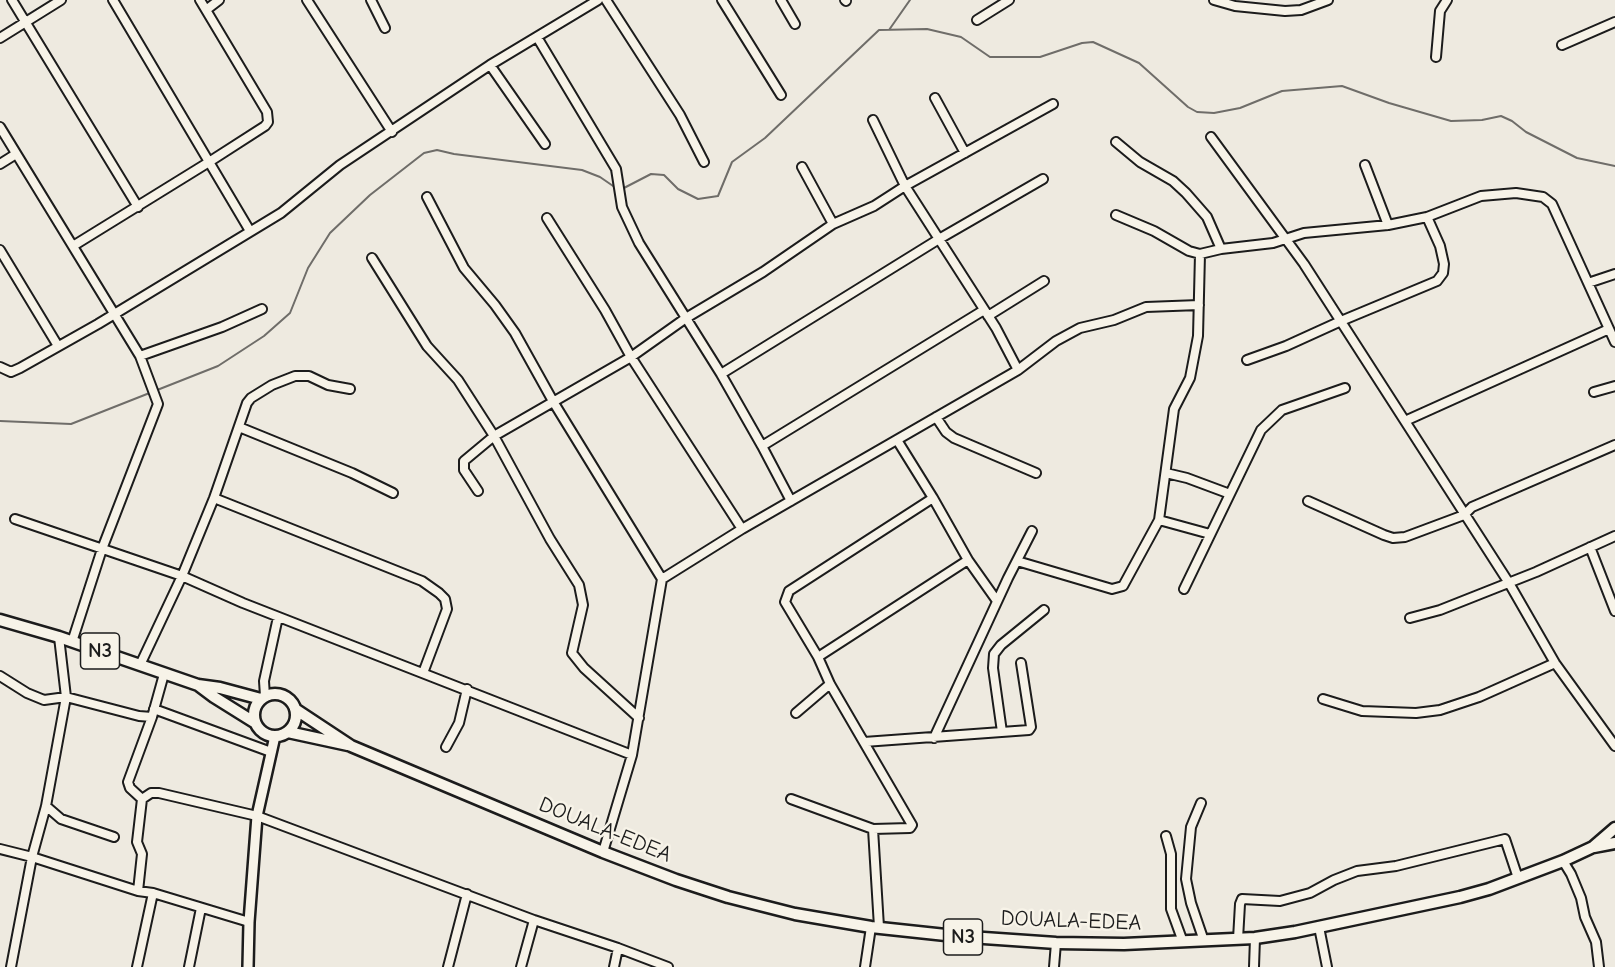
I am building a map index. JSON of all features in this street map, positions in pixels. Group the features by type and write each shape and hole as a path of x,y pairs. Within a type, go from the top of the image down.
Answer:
{"highway":[{"name":"N3","path":"0,620 59,637 198,685 263,697 274,694 283,696 291,701 295,709"},
{"name":"N3","path":"198,685 254,722 262,732 275,736 288,732"},
{"path":"254,722 254,709 263,697"},
{"path":"288,732 296,717 295,709"},
{"name":"DOUALA-EDEA","path":"295,709 351,746"},
{"name":"DOUALA-EDEA","path":"288,732 351,746 603,852 728,897 795,914 875,927 955,936 1124,945 1255,938 1460,897 1563,861 1593,847 1615,828"},
{"name":"DOUALA-EDEA","path":"1593,847 1614,846"}],"main road":[{"path":"248,967 257,816 275,736"}],"street":[{"path":"12,0 138,207"},
{"path":"0,38 61,0"},
{"path":"113,0 250,231"},
{"path":"73,246 265,126 268,118 267,112 200,0"},
{"path":"206,9 219,0"},
{"path":"307,0 392,132"},
{"path":"371,0 385,28"},
{"path":"0,367 11,372 20,368 115,314 281,213 340,165 490,65 598,0"},
{"path":"606,0 680,116 704,162"},
{"path":"722,0 781,95"},
{"path":"781,0 795,24"},
{"path":"977,20 1009,0"},
{"path":"1214,0 1235,6 1286,12 1301,10 1328,0"},
{"path":"1436,57 1440,11 1447,0"},
{"path":"1562,45 1615,22"},
{"path":"537,37 616,169 622,207 639,243 721,374 791,501"},
{"path":"490,65 545,144"},
{"path":"935,98 965,153"},
{"path":"478,491 464,470 464,461 494,436 631,357 686,318 763,272 833,224 874,206 905,186 1053,104"},
{"path":"873,120 905,186 986,313 1018,370"},
{"path":"0,127 140,356 158,404 102,549 72,642"},
{"path":"1211,136 1287,238 1509,583 1555,663 1615,746"},
{"path":"1116,141 1140,162 1173,181 1186,193 1207,217 1221,249"},
{"path":"0,164 16,154"},
{"path":"1365,165 1388,225"},
{"path":"802,167 833,224"},
{"path":"721,374 939,239 1043,179"},
{"path":"1116,215 1154,231 1189,251 1200,254 1221,249 1273,243 1321,230 1388,225 1427,217 1481,195 1516,193 1543,197 1552,204 1615,342"},
{"path":"427,197 464,267 514,333 554,403 662,579 632,755 603,852"},
{"path":"1247,360 1286,346 1437,280 1443,273 1444,264 1440,246 1427,217"},
{"path":"547,218 600,302 631,357 742,529"},
{"path":"0,250 58,346"},
{"path":"1017,561 1115,590 1123,586 1159,520 1174,409 1190,378 1198,336 1200,254"},
{"path":"372,258 427,346 458,380 494,436 550,539 579,585 583,605 573,653 584,668 639,718"},
{"path":"1588,283 1615,274"},
{"path":"762,446 1044,281"},
{"path":"662,579 742,529 1018,370 1056,341 1088,325 1114,320 1146,307 1199,305"},
{"path":"140,356 222,327 262,309"},
{"path":"1405,421 1609,328"},
{"path":"140,664 182,576 214,498 247,403 251,398 296,376 309,376 328,385 350,389"},
{"path":"1594,392 1615,386"},
{"path":"1184,589 1261,430 1282,410 1345,388"},
{"path":"936,417 946,432 954,438 1036,473"},
{"path":"240,427 352,473 393,493"},
{"path":"897,440 968,560 997,601"},
{"path":"1308,501 1393,538 1405,537 1464,514 1472,507 1615,446"},
{"path":"1166,473 1230,494"},
{"path":"214,498 422,581 439,593 445,599 447,609 423,673"},
{"path":"791,799 873,829 910,828 912,822 830,684 818,657 785,602 789,591 933,498"},
{"path":"15,519 182,576 278,617 632,755"},
{"path":"1159,520 1210,534"},
{"path":"934,738 1032,531"},
{"path":"1410,618 1440,610 1509,583 1615,536"},
{"path":"1590,547 1615,611"},
{"path":"818,657 968,560"},
{"path":"1002,732 993,668 994,654 1001,645 1044,610"},
{"path":"263,697 264,681 278,617"},
{"path":"11,967 32,856 46,806 66,697 59,637"},
{"path":"864,742 1031,729 1021,663"},
{"path":"1323,699 1362,711 1416,713 1440,710 1479,697 1555,663"},
{"path":"142,799 130,788 128,782 153,713 164,674"},
{"path":"0,676 44,700 66,697 139,716 153,713 271,752"},
{"path":"796,713 830,684"},
{"path":"446,747 459,723 466,689"},
{"path":"138,891 141,854 137,842 142,799 151,793 170,794 257,816 534,920 668,967"},
{"path":"1202,803 1191,826 1186,879 1191,903 1204,941"},
{"path":"46,806 62,819 114,837"},
{"path":"865,967 875,927 873,829"},
{"path":"1166,836 1171,854 1171,909 1183,942"},
{"path":"1238,939 1239,904 1242,898 1280,901 1310,893 1334,880 1357,872 1396,866 1505,839 1518,878"},
{"path":"0,849 32,856 138,891 153,893 249,922"},
{"path":"1563,861 1581,898 1585,917 1596,942 1599,967"},
{"path":"138,967 153,893"},
{"path":"448,967 467,894"},
{"path":"189,967 201,908"},
{"path":"521,967 534,920"},
{"path":"1319,927 1327,967"},
{"path":"1254,967 1255,938"},
{"path":"1054,967 1056,943"},
{"path":"614,967 618,948"}],"waterway":[{"path":"889,30 910,0"},
{"path":"622,189 651,174 664,175 678,189 698,199 718,196 732,162 765,138 879,30 927,29 961,37 990,57 1040,57 1082,43 1093,42 1139,63 1188,107 1197,112 1214,113 1240,108 1282,91 1342,86 1389,103 1451,121 1482,120 1501,116 1526,132 1577,158 1615,166"},
{"path":"0,421 71,424 218,366 264,336 290,313 308,268 330,233 370,195 424,153 437,150 582,170 600,177 616,188"}]}
